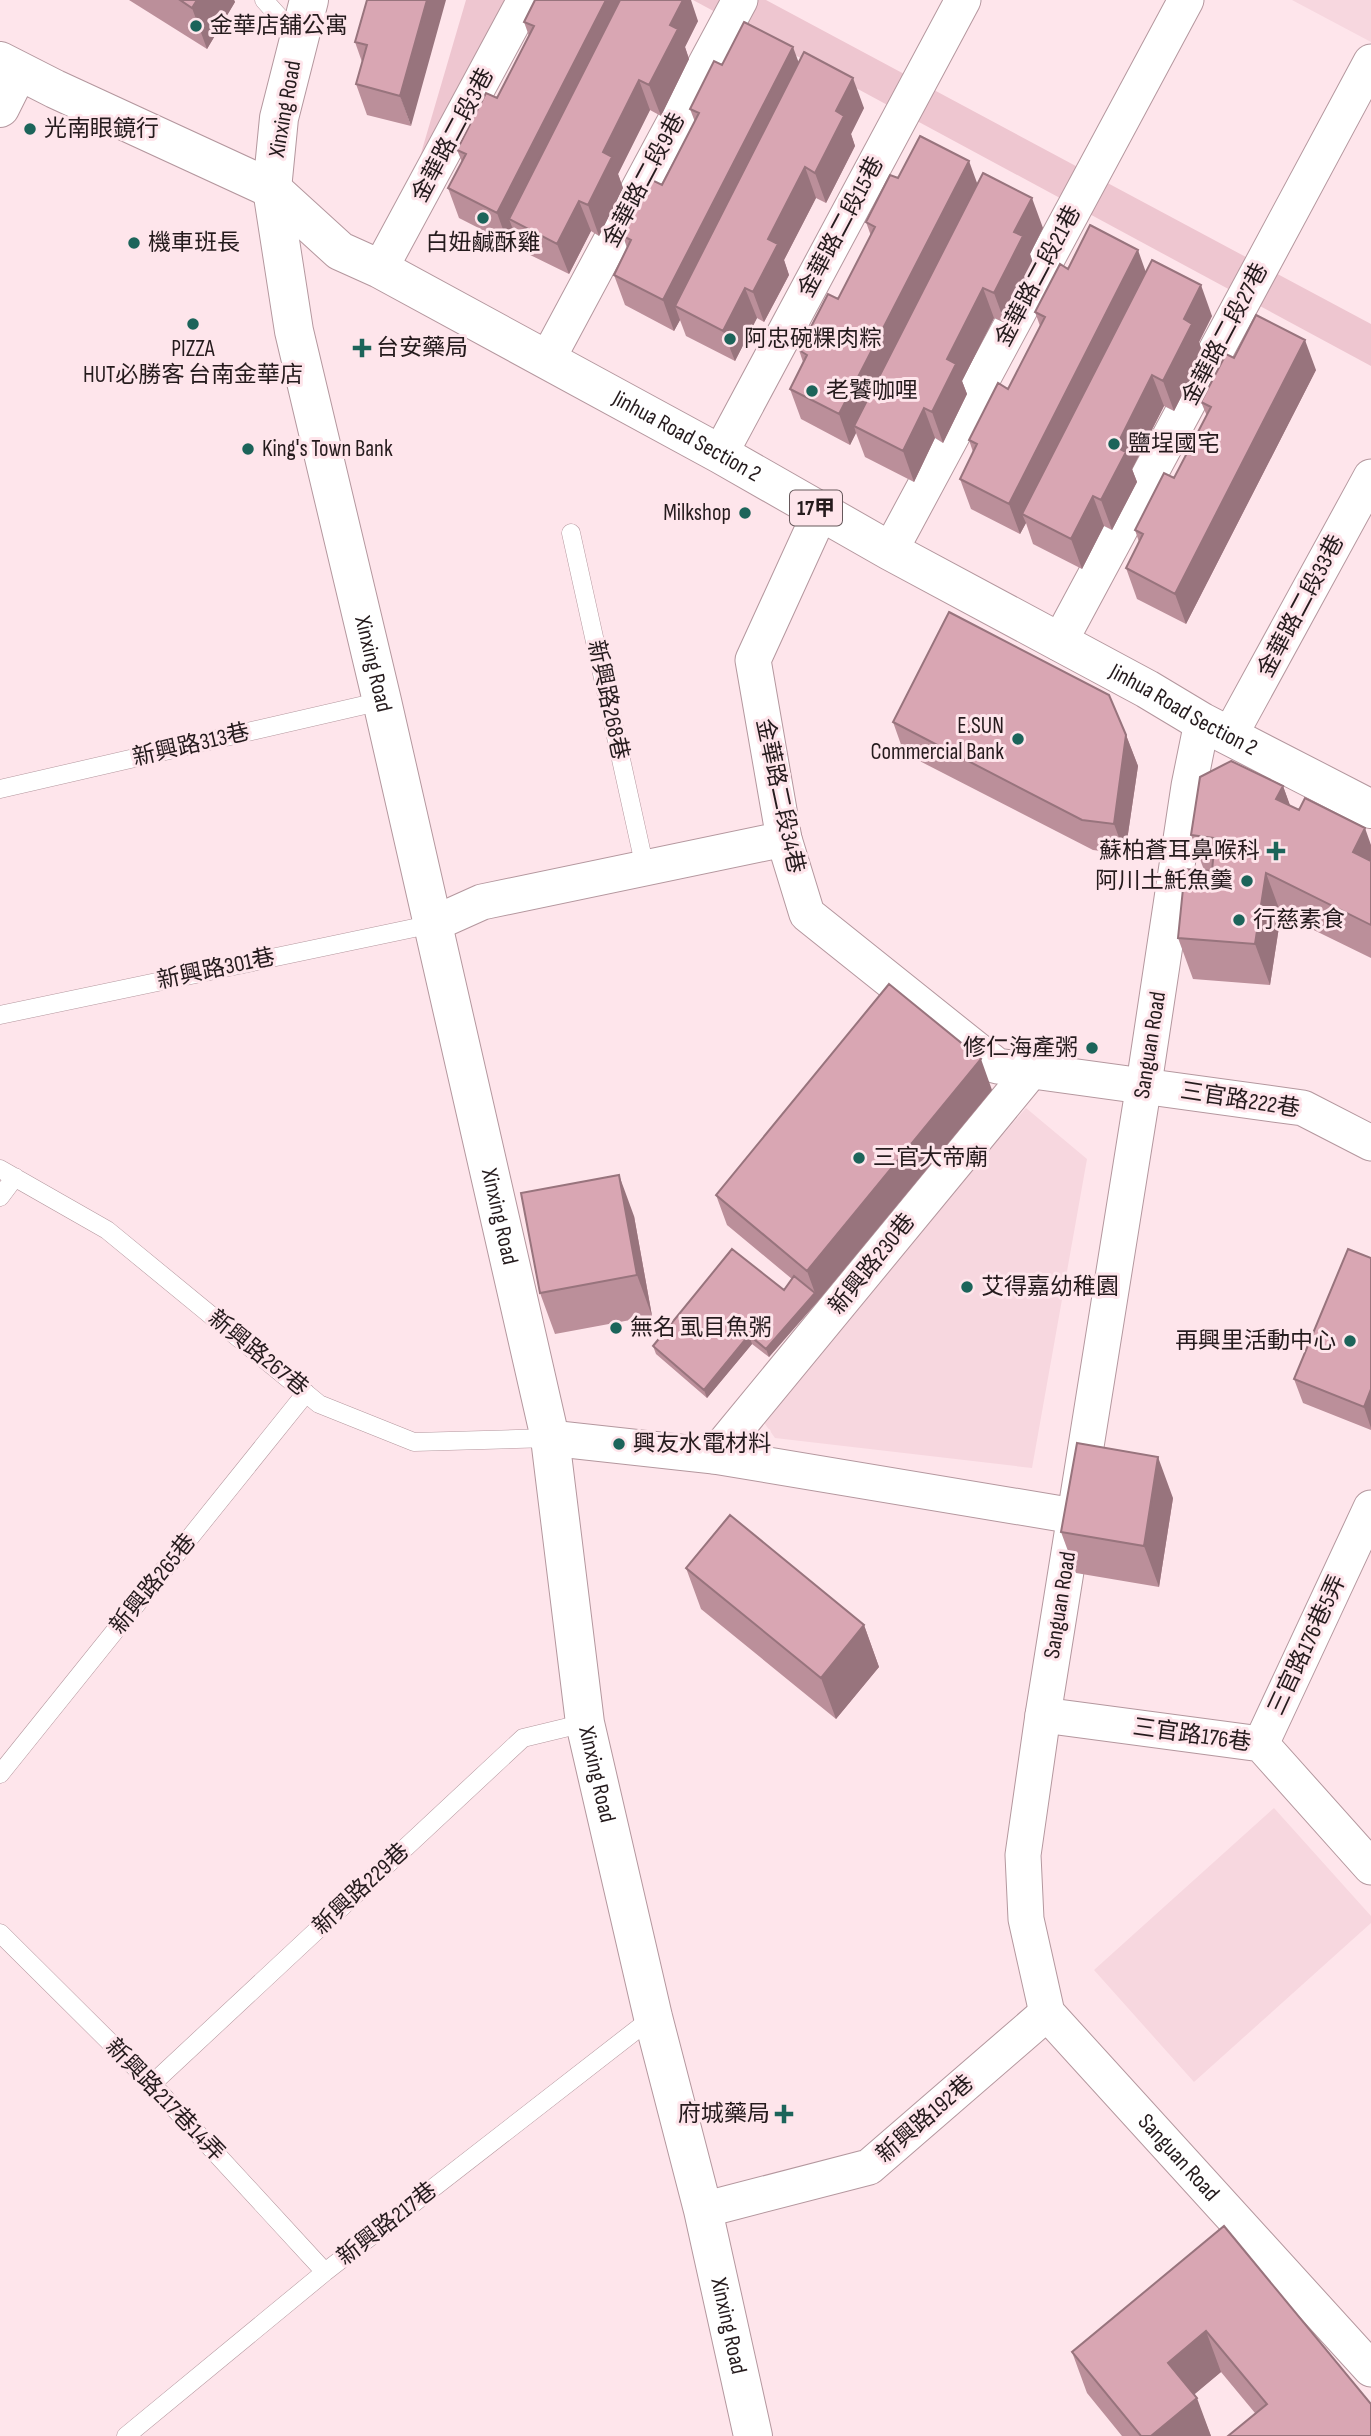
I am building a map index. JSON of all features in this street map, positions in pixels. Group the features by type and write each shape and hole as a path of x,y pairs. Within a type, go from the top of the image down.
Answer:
{"street":[{"name":"Xinxing Road","path":"309,0 279,118 272,190 294,331 382,701 550,1437 586,1723 653,2017 703,2210 753,2436"},
{"name":"金華路二段3巷","path":"380,269 525,0"},
{"name":"金華路二段9巷","path":"547,360 740,0"},
{"name":"金華路二段15巷","path":"720,454 963,0"},
{"name":"金華路二段21巷","path":"890,551 1186,0"},
{"name":"金華路二段27巷","path":"1059,643 1371,62"},
{"name":"17甲","path":"9,66 272,190"},
{"path":"0,108 9,66"},
{"name":"Jinhua Road Section 2","path":"272,190 340,251 380,269 720,454 890,551 1371,809"},
{"name":"金華路二段33巷","path":"1216,728 1371,477"},
{"name":"金華路二段34巷","path":"821,511 753,660 784,839 807,915 997,1066 1144,1084"},
{"name":"Sanguan Road","path":"1216,728 1189,786 1043,1715 1023,1855 1026,1919 1047,2013 1371,2369"},
{"path":"433,924 482,902 784,839"},
{"name":"新興路230巷","path":"714,1456 1031,1071"},
{"name":"三官路222巷","path":"1144,1084 1303,1108 1371,1143"},
{"path":"550,1437 714,1456 1074,1516"},
{"name":"三官路176巷5弄","path":"1261,1744 1371,1508"},
{"name":"三官路176巷","path":"1043,1715 1261,1744 1371,1867"},
{"name":"新興路192巷","path":"703,2210 869,2167 1047,2013"}],"lane":[{"path":"264,0 299,39"},
{"name":"新興路268巷","path":"571,533 645,868"},
{"name":"新興路313巷","path":"0,789 382,701"},
{"name":"新興路301巷","path":"0,1014 433,924"},
{"path":"0,1197 7,1173"},
{"name":"新興路267巷","path":"7,1173 107,1230 319,1404 414,1442 550,1437"},
{"name":"新興路265巷","path":"0,1774 306,1393"},
{"name":"新興路229巷","path":"152,2084 523,1738 586,1723"},
{"name":"新興路217巷14弄","path":"0,1933 152,2084 326,2272"},
{"name":"新興路217巷","path":"126,2436 326,2272 653,2017"}],"shaded area":[{"path":"466,0 506,0 417,167"},
{"path":"693,0 766,0 1371,324 1371,366"},
{"path":"1292,0 1371,0 1371,42"},
{"name":"艾得嘉幼稚園","path":"1026,1108 1087,1159 1032,1468 775,1438 758,1414"},
{"path":"1274,1808 1371,1916 1371,1923 1194,2082 1094,1970"}],"building":[{"path":"180,0 197,0 192,8"},
{"path":"367,0 427,0 400,96 356,84 367,45 355,42"},
{"path":"535,0 606,0 497,213 448,188 466,154 457,150 486,93 497,98 534,26 524,22"},
{"path":"620,0 683,0 670,25 678,29 649,85 639,80 603,152 612,157 588,205 579,201 557,244 509,219"},
{"path":"744,22 793,47 663,300 614,275 631,240 623,236 652,180 662,185 699,113 690,109 714,61 722,65"},
{"path":"804,52 853,78 836,111 844,116 815,173 805,167 768,239 778,244 753,292 745,288 723,331 675,306"},
{"path":"920,136 969,161 839,414 790,389 807,355 799,350 828,294 838,299 875,227 866,222 890,175 898,178"},
{"path":"983,173 1032,198 1014,232 1023,236 994,293 983,288 947,359 956,364 932,412 924,408 903,451 854,426"},
{"path":"1090,225 1138,250 1009,504 960,479 977,444 969,440 998,383 1008,389 1045,317 1035,312 1060,264 1068,269"},
{"path":"1152,260 1201,285 1184,319 1192,324 1163,381 1152,375 1116,447 1126,452 1101,500 1093,496 1071,539 1022,514"},
{"path":"1256,315 1305,340 1175,594 1126,568 1143,534 1135,530 1164,473 1174,478 1211,407 1201,402 1226,354 1234,358"},
{"name":"E.SUN Commercial Bank","path":"949,612 1109,695 1126,735 1114,824 1082,820 893,722"},
{"path":"1231,761 1283,786 1276,799 1299,810 1305,798 1365,828 1353,852 1371,861 1371,925 1266,873 1255,944 1178,938 1185,869 1212,871 1215,838 1191,835 1200,777"},
{"name":"三官大帝廟","path":"889,984 981,1059 807,1271 716,1195"},
{"path":"619,1175 637,1275 540,1293 521,1193"},
{"path":"732,1249 784,1290 794,1276 815,1293 766,1349 749,1335 704,1390 653,1346"},
{"name":"再興里活動中心","path":"1348,1249 1371,1258 1371,1389 1364,1407 1294,1379"},
{"path":"1077,1443 1158,1457 1144,1546 1061,1532"},
{"path":"730,1515 864,1625 821,1678 686,1568"},
{"path":"1224,2226 1371,2404 1371,2436 1228,2436 1267,2404 1206,2331 1168,2363 1197,2398 1151,2436 1141,2436 1072,2352"}],"place":[{"name":"金華店舖公寓","path":"196,26"},
{"name":"光南眼鏡行","path":"30,129"},
{"name":"白妞鹹酥雞","path":"483,218"},
{"name":"機車班長","path":"134,243"},
{"name":"PIZZA HUT必勝客 台南金華店","path":"193,324"},
{"name":"阿忠碗粿肉粽","path":"730,339"},
{"name":"台安藥局","path":"362,348"},
{"name":"老饕咖哩","path":"812,391"},
{"name":"鹽埕國宅","path":"1114,444"},
{"name":"King's Town Bank","path":"248,449"},
{"name":"Milkshop","path":"745,513"},
{"name":"E.SUN Commercial Bank","path":"1018,739"},
{"name":"蘇柏蒼耳鼻喉科","path":"1276,851"},
{"name":"阿川土魠魚羹","path":"1247,881"},
{"name":"行慈素食","path":"1239,920"},
{"name":"修仁海產粥","path":"1092,1048"},
{"name":"三官大帝廟","path":"859,1158"},
{"name":"艾得嘉幼稚園","path":"967,1287"},
{"name":"無名 虱目魚粥","path":"616,1328"},
{"name":"再興里活動中心","path":"1350,1341"},
{"name":"興友水電材料","path":"619,1444"},
{"name":"府城藥局","path":"784,2114"}]}
